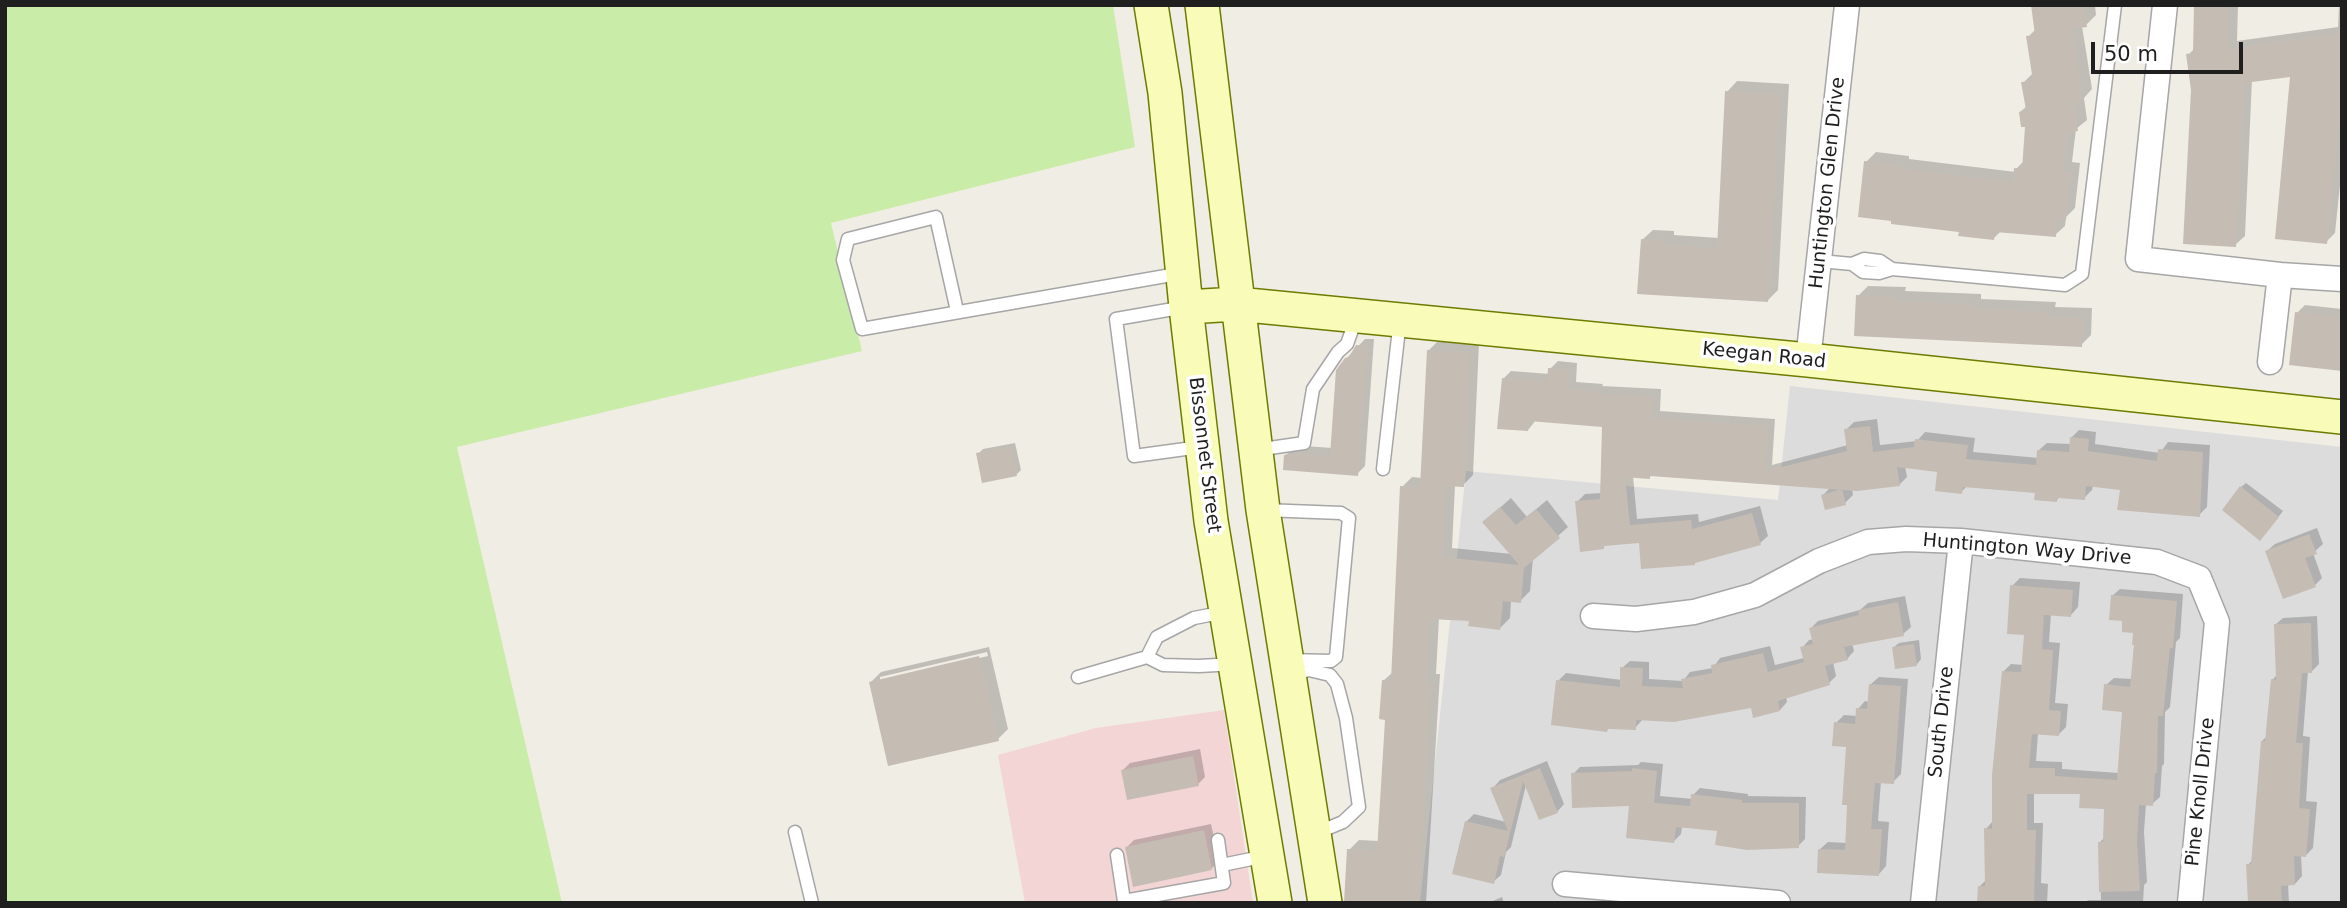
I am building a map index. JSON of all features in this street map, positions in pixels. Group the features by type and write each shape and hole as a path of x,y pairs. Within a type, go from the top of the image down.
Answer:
{"main road":[{"name":"Bissonnet Street","path":"1151,5 1167,106 1186,307 1211,521 1275,903"},
{"path":"1202,5 1264,510 1325,903"},
{"name":"Keegan Road","path":"1186,307 1237,303 2342,417"},
{"path":"1211,521 1264,510"},
{"path":"1253,768 1303,759"}],"street":[{"name":"Huntington Glen Drive","path":"1808,360 1847,5"},
{"path":"2165,5 2138,259 2342,279"},
{"path":"2270,362 2280,275"},
{"name":"Huntington Way Drive","path":"1593,616 1636,619 1694,612 1755,595 1819,561 1868,542 1906,539 1961,541 2157,562 2199,578 2217,622 2211,680"},
{"name":"South Drive","path":"1923,903 1961,541"},
{"name":"Pine Knoll Drive","path":"2190,903 2211,680"},
{"path":"1565,884 1778,903"}],"lane":[{"path":"1820,261 1852,264 1864,259 1880,261 1892,269 2065,285 2082,274 2115,5"},
{"path":"957,311 936,217 848,239 843,260 862,329 1183,273"},
{"path":"1186,307 1116,319 1134,456 1203,446"},
{"path":"1256,450 1304,443 1313,389 1338,352 1348,344 1353,330 1353,315"},
{"path":"1383,469 1400,320"},
{"path":"1264,510 1341,513 1349,518 1336,657 1331,661 1288,667"},
{"path":"1147,657 1157,637 1194,618 1227,612"},
{"path":"1078,677 1147,657 1163,665 1236,664"},
{"path":"1288,667 1330,675 1337,684 1346,718 1359,807 1343,822 1314,834"},
{"path":"795,832 812,903"},
{"path":"1117,855 1124,901 1224,883 1218,840"},
{"path":"1222,865 1267,856"}],"shaded area":[{"path":"1790,386 2342,447 2342,903 1420,903 1466,471 1778,500"},
{"path":"1224,710 1253,903 1025,903 998,755 1096,728"}],"green space":[{"path":"5,5 1113,5 1135,147 831,223 862,351 457,447 562,903 5,903"}],"building":[{"path":"2031,5 2084,5 2087,27 2072,29 2083,101 2073,102 2078,131 2065,133 2067,142 2063,172 2071,172 2066,220 2057,219 2056,237 1995,232 1994,240 1858,217 1864,161 1900,165 1900,169 2013,182 2014,168 2022,169 2025,127 2021,127 2019,112 2026,110 2021,82 2033,81 2026,36 2035,35"},
{"path":"2194,5 2229,5 2228,49 2342,33 2342,90 2327,244 2275,239 2290,77 2244,83 2236,247 2183,244 2191,90 2186,54 2193,53"},
{"path":"1725,91 1780,94 1768,302 1637,294 1641,239 1665,240 1665,245 1717,248"},
{"path":"1856,295 1896,297 1896,301 1971,304 1971,308 2046,312 2046,316 2083,318 2082,347 1854,336"},
{"path":"2295,312 2342,317 2342,371 2289,365"},
{"path":"1356,345 1368,346 1358,476 1283,470 1284,455 1297,453 1330,456 1336,370"},
{"path":"1427,350 1470,352 1464,487 1446,486 1443,557 1519,565 1482,522 1500,507 1516,525 1536,509 1560,538 1524,568 1521,603 1503,601 1500,630 1468,626 1469,621 1430,619 1426,683 1431,684 1418,903 1344,903 1347,849 1377,851 1385,720 1379,719 1382,680 1391,681 1400,486 1420,487"},
{"path":"1548,368 1570,370 1569,389 1596,391 1595,394 1654,396 1653,418 1768,426 1765,471 1847,451 1844,429 1870,426 1873,452 1914,447 1915,439 1968,445 1966,459 2036,465 2037,450 2069,452 2070,437 2089,439 2088,451 2157,461 2158,449 2203,452 2200,517 2117,510 2120,490 2086,486 2085,500 2057,498 2057,502 2034,500 2035,493 1963,487 1962,494 1935,491 1937,472 1897,467 1900,486 1857,491 1650,476 1650,479 1625,477 1630,525 1691,520 1692,529 1752,513 1761,545 1695,565 1641,569 1639,543 1604,546 1604,549 1580,552 1575,501 1600,499 1602,427 1529,421 1528,431 1497,429 1502,378 1547,382"},
{"path":"1011,447 1017,476 982,483 976,453"},
{"path":"2240,486 2279,517 2260,541 2222,510"},
{"path":"1842,489 1846,505 1825,510 1821,495"},
{"path":"2309,534 2317,554 2305,558 2316,587 2283,599 2265,551"},
{"path":"2010,585 2073,590 2071,617 2044,615 2042,649 2053,650 2049,710 2061,711 2059,736 2032,734 2029,768 2055,768 2055,776 2117,780 2122,712 2102,710 2104,684 2130,687 2134,645 2133,633 2122,632 2122,621 2109,620 2111,595 2177,601 2163,716 2158,716 2157,773 2153,806 2139,805 2137,841 2140,891 2099,892 2098,842 2103,842 2104,809 2079,808 2080,794 2027,794 2027,830 2036,830 2034,903 1977,903 1978,886 1985,886 1984,828 1992,829 1992,775 2002,671 2021,672 2024,635 2007,634"},
{"path":"1898,602 1904,636 1844,647 1848,660 1825,666 1830,685 1778,701 1780,711 1753,718 1751,708 1674,722 1636,720 1636,730 1608,729 1607,732 1551,725 1556,680 1620,687 1620,667 1643,668 1642,686 1683,688 1681,679 1712,673 1711,665 1763,653 1768,672 1804,662 1800,647 1813,644 1809,628 1859,615 1858,610"},
{"path":"2311,623 2312,673 2302,673 2296,743 2303,743 2299,808 2310,809 2306,857 2294,856 2295,885 2281,886 2282,903 2248,903 2246,864 2251,864 2261,741 2265,741 2271,679 2276,680 2274,624"},
{"path":"1914,644 1917,666 1895,669 1892,647"},
{"path":"979,656 999,741 888,766 869,682"},
{"path":"1869,684 1901,686 1894,784 1875,783 1871,829 1882,829 1879,876 1817,873 1818,849 1845,850 1847,805 1842,805 1846,747 1832,746 1834,722 1855,724 1856,708 1867,709"},
{"path":"1193,756 1199,786 1127,800 1121,770"},
{"path":"1540,768 1558,813 1539,820 1523,781 1504,857 1500,856 1494,884 1452,874 1465,821 1508,831 1490,788"},
{"path":"1632,768 1657,771 1654,803 1690,806 1691,794 1742,800 1742,803 1799,803 1799,848 1747,850 1715,845 1717,831 1676,827 1674,843 1626,838 1629,806 1572,808 1571,773 1632,771"},
{"path":"1204,830 1212,870 1133,887 1125,847"}]}
